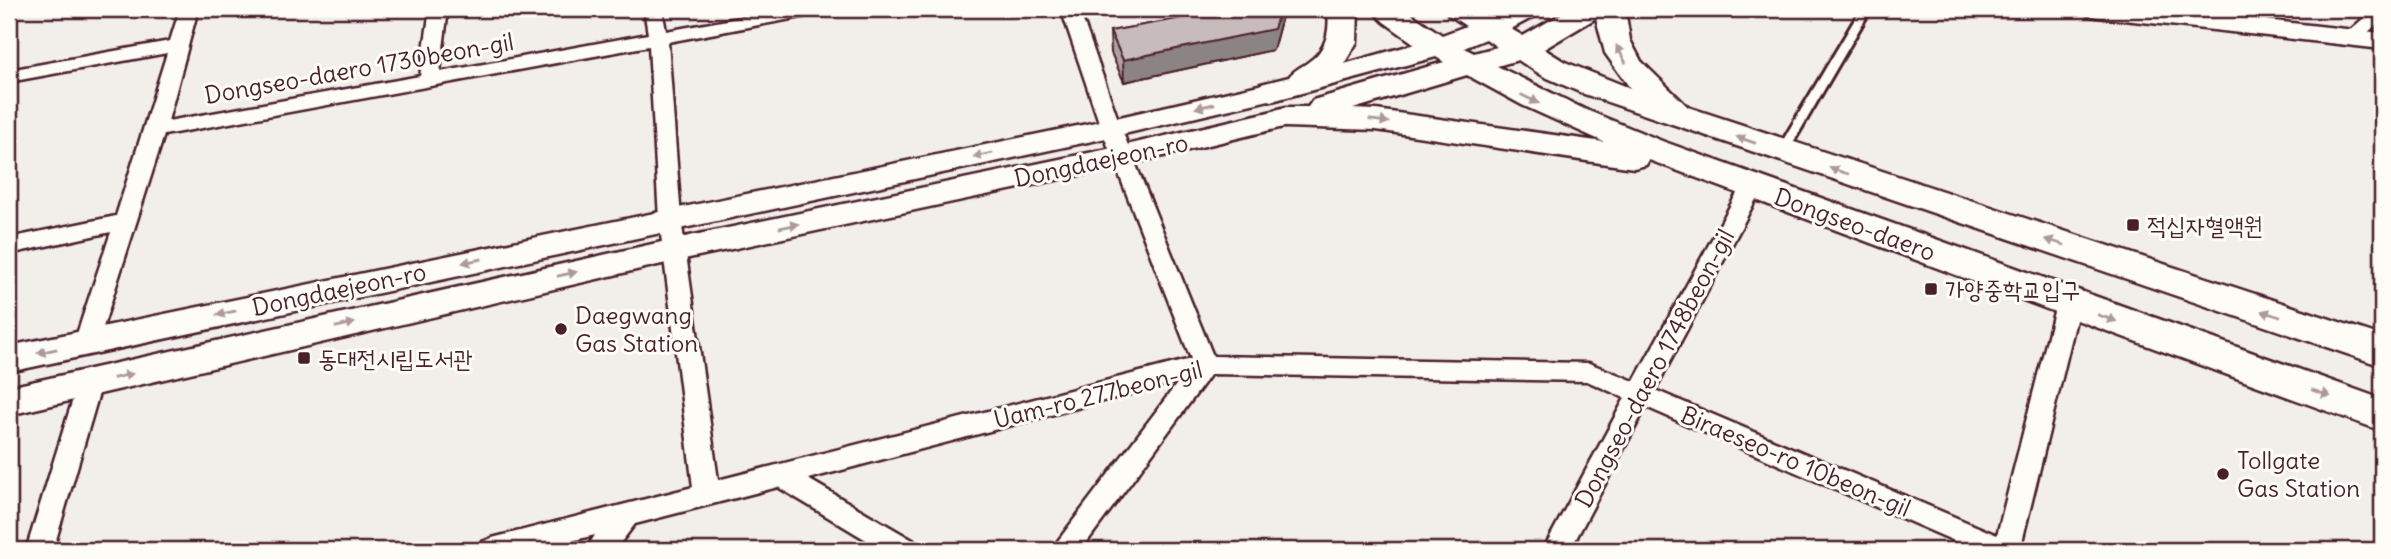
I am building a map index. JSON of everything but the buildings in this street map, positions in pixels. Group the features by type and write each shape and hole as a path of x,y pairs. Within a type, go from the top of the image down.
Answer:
{"main road":[{"path":"1279,104 1309,75 1331,62 1340,49 1344,34 1343,9"},
{"name":"Dongseo-daero","path":"1386,9 1471,65 1548,107 2068,304 2382,415"},
{"name":"Dongseo-daero","path":"1459,9 1570,77 1709,128 2382,351"},
{"name":"Dongdaejeon-ro","path":"1279,104 1382,63 1490,29 1527,9"},
{"name":"Dongdaejeon-ro","path":"9,359 672,234 1471,65 1522,49 1591,9"},
{"path":"1610,9 1615,45 1635,77 1661,100 1709,128"},
{"path":"2097,9 2370,40"},
{"path":"1279,104 1361,119 1655,160 1736,180"},
{"name":"Dongdaejeon-ro","path":"9,401 90,383 672,234"}],"street":[{"path":"86,343 155,130 189,9"},
{"path":"429,81 439,9"},
{"path":"653,9 658,38 672,234 707,495"},
{"name":"Dongseo-daero 1730beon-gil","path":"155,130 818,9"},
{"path":"1065,550 1205,365 1117,142 1070,9"},
{"path":"2370,40 2357,32 2382,11"},
{"path":"9,76 177,46"},
{"name":"Dongseo-daero 1748beon-gil","path":"1556,550 1640,394 1736,180"},
{"path":"9,246 125,222"},
{"path":"2005,550 2068,304"},
{"name":"Uam-ro 277beon-gil","path":"492,550 1205,365 1589,372"},
{"name":"Biraeseo-ro 10beon-gil","path":"1589,372 2005,550"},
{"path":"39,550 90,383"},
{"path":"782,476 906,550"},
{"path":"599,550 625,517"}],"lane":[{"path":"1782,152 1866,9"}],"place":[{"name":"적십자혈액원","path":"2133,225"},
{"name":"가양중학교입구","path":"1931,289"},
{"name":"Daegwang Gas Station","path":"561,329"},
{"name":"동대전시립도서관","path":"304,358"},
{"name":"Tollgate Gas Station","path":"2223,474"}]}
